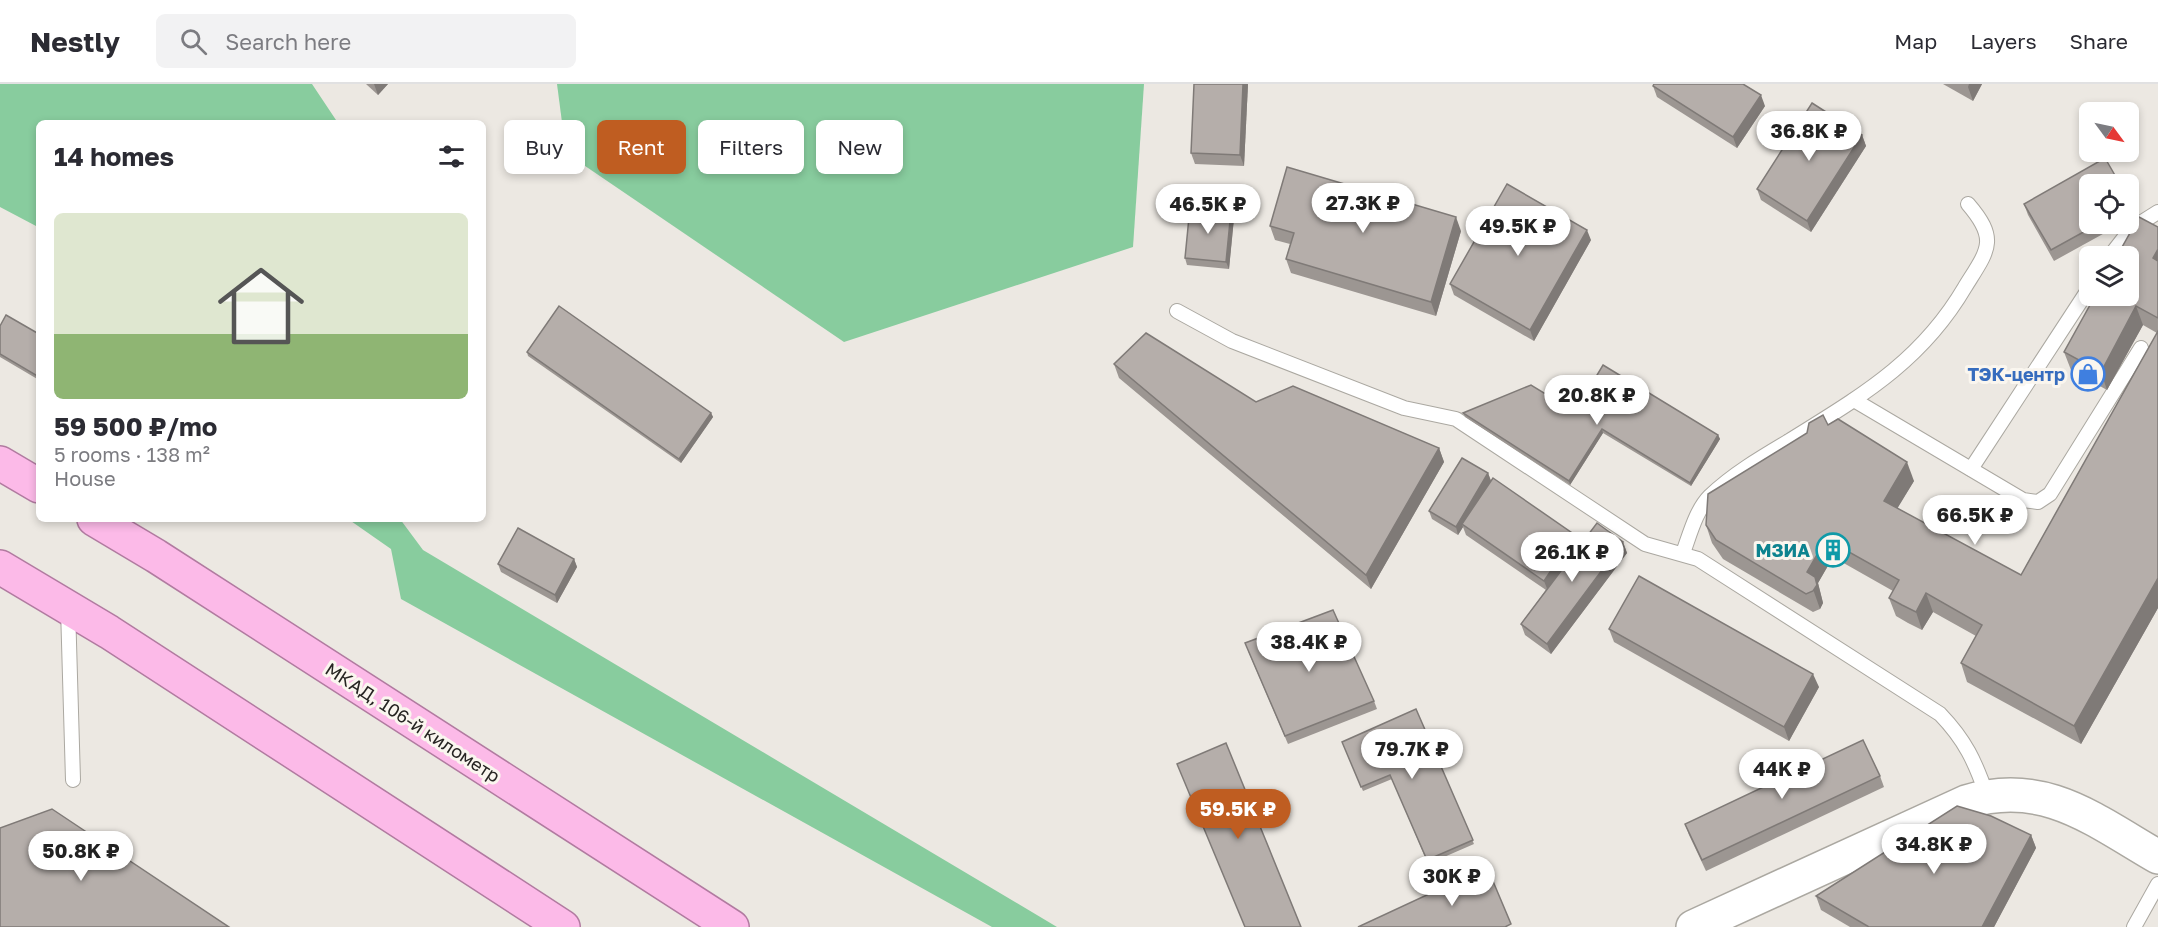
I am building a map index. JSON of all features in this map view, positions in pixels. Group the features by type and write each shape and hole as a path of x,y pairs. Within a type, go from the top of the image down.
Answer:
{"highway":[{"path":"0,463 36,484"},
{"name":"МКАД, 106-й километр","path":"99,522 338,672 608,850 732,927"},
{"path":"0,567 299,754 563,927"}],"street":[{"path":"1693,927 1966,802 1987,796 2031,795 2067,804 2158,857"}],"lane":[{"path":"1683,553 1700,509 1719,488 1854,400 1916,353 1931,337 1951,311 1983,259 1988,243 1985,224 1968,204"},
{"path":"2118,246 2131,229 2158,212"},
{"path":"1971,469 2079,304"},
{"path":"1177,311 1232,341 1404,408 1456,419 1645,544 1683,553 1719,571 1940,714 1960,735 1974,760 1987,796"},
{"path":"1854,400 2023,500 2038,502 2045,499 2141,348"},
{"path":"68,608 73,780"},
{"path":"2134,927 2158,884"}],"green space":[{"path":"0,84 312,84 336,120 36,120 36,226 0,207"},
{"path":"557,84 1144,84 1133,247 844,342 585,166 585,120 562,120"},
{"path":"352,522 402,522 423,550 1057,927 992,927 401,599 391,549"}],"building":[{"path":"1194,84 1243,84 1240,155 1191,153"},
{"path":"1654,84 1743,84 1761,95 1733,137 1653,86"},
{"path":"1812,103 1862,135 1807,221 1757,189"},
{"path":"2098,162 2107,162 2114,174 2079,174 2080,234 2051,250 2024,204"},
{"path":"1287,167 1456,217 1431,302 1286,259 1294,233 1270,226"},
{"path":"1507,184 1587,230 1530,330 1450,284"},
{"path":"1190,207 1231,211 1226,262 1185,258"},
{"path":"2139,217 2158,227 2158,249 2153,258 2158,261 2158,318 2136,306 2139,306 2139,246 2123,246 2129,234 2139,234"},
{"path":"559,306 711,413 679,459 527,352"},
{"path":"2089,306 2136,306 2101,372 2064,352"},
{"path":"6,315 36,332 36,375 0,354 0,326"},
{"name":"МЗИА","path":"2158,331 2158,578 2074,726 1961,663 1982,625 1926,593 1916,612 1889,598 1899,580 1826,539 1807,572 1815,577 1817,585 1813,591 1806,594 1716,540 1706,525 1708,494 1807,433 1809,423 1823,415 1828,425 1838,419 1907,462 1884,501 2021,575"},
{"path":"1146,333 1256,402 1293,386 1439,448 1366,575 1114,364"},
{"path":"1603,365 1718,435 1690,483 1602,429 1569,481 1463,413 1531,385 1575,412"},
{"path":"1462,458 1488,473 1456,527 1429,511"},
{"path":"1493,478 1575,535 1544,581 1462,524"},
{"path":"1597,523 1623,542 1547,644 1521,624"},
{"path":"518,528 574,559 555,595 498,564"},
{"path":"1639,576 1813,674 1784,727 1609,629"},
{"path":"1333,610 1374,701 1285,736 1245,643"},
{"path":"1416,709 1473,840 1427,860 1390,775 1361,787 1342,742"},
{"path":"1863,740 1880,776 1702,860 1685,824"},
{"path":"1226,743 1301,927 1245,927 1177,764"},
{"path":"1957,806 1991,816 2031,835 1982,927 1869,927 1816,896"},
{"path":"52,809 229,927 0,927 0,828"},
{"path":"1487,867 1511,924 1505,927 1358,927"}],"place":[{"name":"ТЭК-центр","path":"2088,374"},
{"name":"МЗИА","path":"1833,550"}]}
